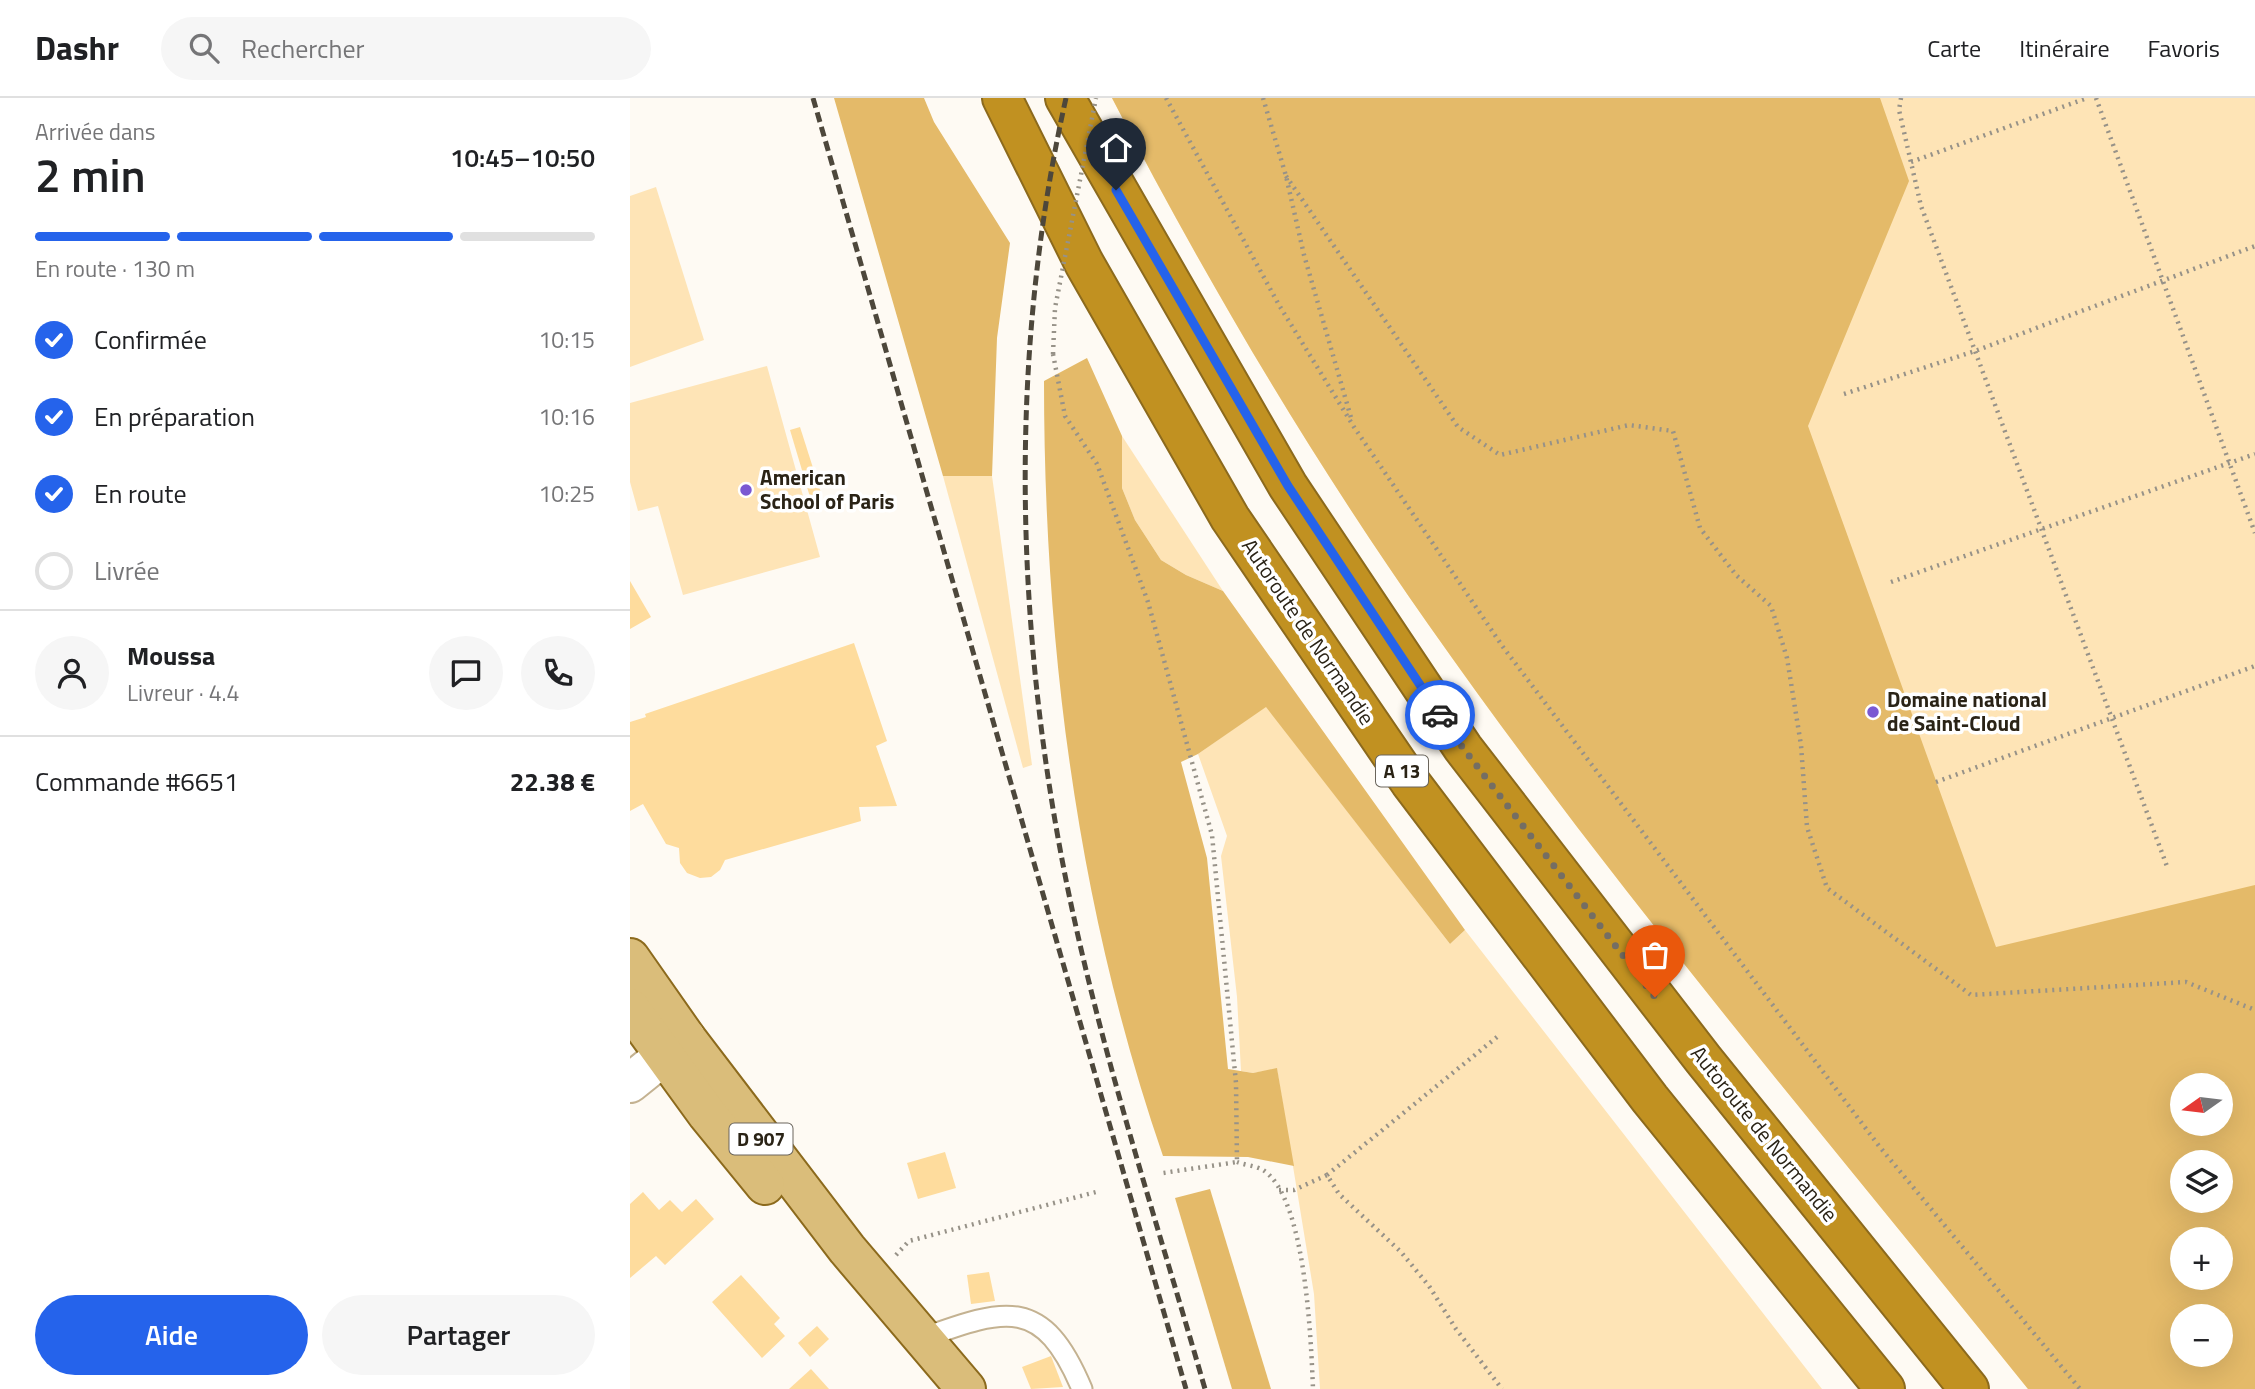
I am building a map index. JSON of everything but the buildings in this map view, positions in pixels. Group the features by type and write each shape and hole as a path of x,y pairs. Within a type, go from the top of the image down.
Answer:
{"highway":[{"name":"Autoroute de Normandie","path":"1002,98 1084,263 1230,517 1394,759 1650,1099 1885,1389"},
{"name":"Autoroute de Normandie","path":"1065,98 1288,486 1463,748 1703,1059 1969,1389"}],"main road":[{"name":"D 907","path":"630,958 716,1125 932,1389"},
{"name":"D 907","path":"630,1008 674,1046 966,1389"}],"street":[{"path":"630,1083 674,1046"}],"lane":[{"path":"923,1338 989,1316 1015,1316 1037,1322 1055,1337 1082,1389"}],"path":[{"path":"1096,98 1055,309 1053,354 1065,416 1097,464 1148,603 1212,835 1237,1083 1237,1162"},
{"path":"1166,98 1279,305 1354,427 1503,647 1879,1146 2080,1389"},
{"path":"1264,98 1304,255 1354,427"},
{"path":"1901,98 1899,110 1921,206 2168,869"},
{"path":"1911,162 2087,98"},
{"path":"2095,98 2255,533"},
{"path":"1286,176 1458,427 1500,455 1629,425 1673,431 1700,528 1736,575 1771,606 1789,671 1801,745 1807,827 1827,888 1971,995 2186,982 2255,1010"},
{"path":"1844,394 1975,351 2255,246"},
{"path":"1891,582 2255,454"},
{"path":"1936,782 2255,666"},
{"path":"1279,1190 1294,1190 1327,1175 1497,1037"},
{"path":"1163,1173 1237,1162 1263,1170 1279,1190 1296,1228 1309,1316 1313,1389"},
{"path":"1327,1175 1339,1194 1401,1252 1429,1286 1456,1329 1502,1389"},
{"path":"893,1258 909,1241 1100,1191"}],"shaded area":[{"path":"834,98 924,98 934,122 1010,243 997,338 992,476 943,476"},
{"name":"Domaine national de Saint-Cloud","path":"1112,98 2255,98 2255,1389 2028,1389 1646,916 1499,723 1342,497 1261,366 1184,233"},
{"name":"Domaine national de Saint-Cloud","path":"1112,98 1880,98 1909,181 1808,426 1996,947 2255,885 2255,1389 2028,1389 1646,916 1499,723 1342,497 1261,366 1184,233"},
{"path":"656,187 704,340 630,367 630,196"},
{"path":"1087,358 1122,436 1122,488 1135,520 1161,560 1186,575 1223,591 1465,930 1450,944 1266,707 1198,754 1181,762 1207,858 1228,1069 1253,1073 1277,1068 1294,1166 1248,1157 1163,1156 1133,1062 1108,967 1071,774 1050,578 1046,480 1044,381"},
{"path":"767,366 820,557 683,595 658,506 638,511 630,482 630,403"},
{"path":"1122,436 1223,591 1186,575 1161,560 1135,520 1122,488"},
{"path":"943,476 992,476 1032,765 1023,768"},
{"path":"1266,706 1450,944 1465,930 1822,1389 1320,1389 1314,1294 1277,1069 1253,1073 1241,1071 1237,997 1221,856 1227,836 1198,754"},
{"path":"1210,1189 1271,1389 1232,1389 1175,1198"}],"railway":[{"path":"813,98 1186,1389"},
{"path":"1066,98 1047,195 1034,294 1027,392 1025,492 1037,689 1050,788 1081,949 1113,1076 1205,1389"}],"way so far":[{"path":"1440,715 1655,997"}],"place":[{"name":"American School of Paris","path":"746,490"},
{"name":"Domaine national de Saint-Cloud","path":"1873,712"}],"route":[{"path":"1116,190 1288,486 1440,715"}]}
